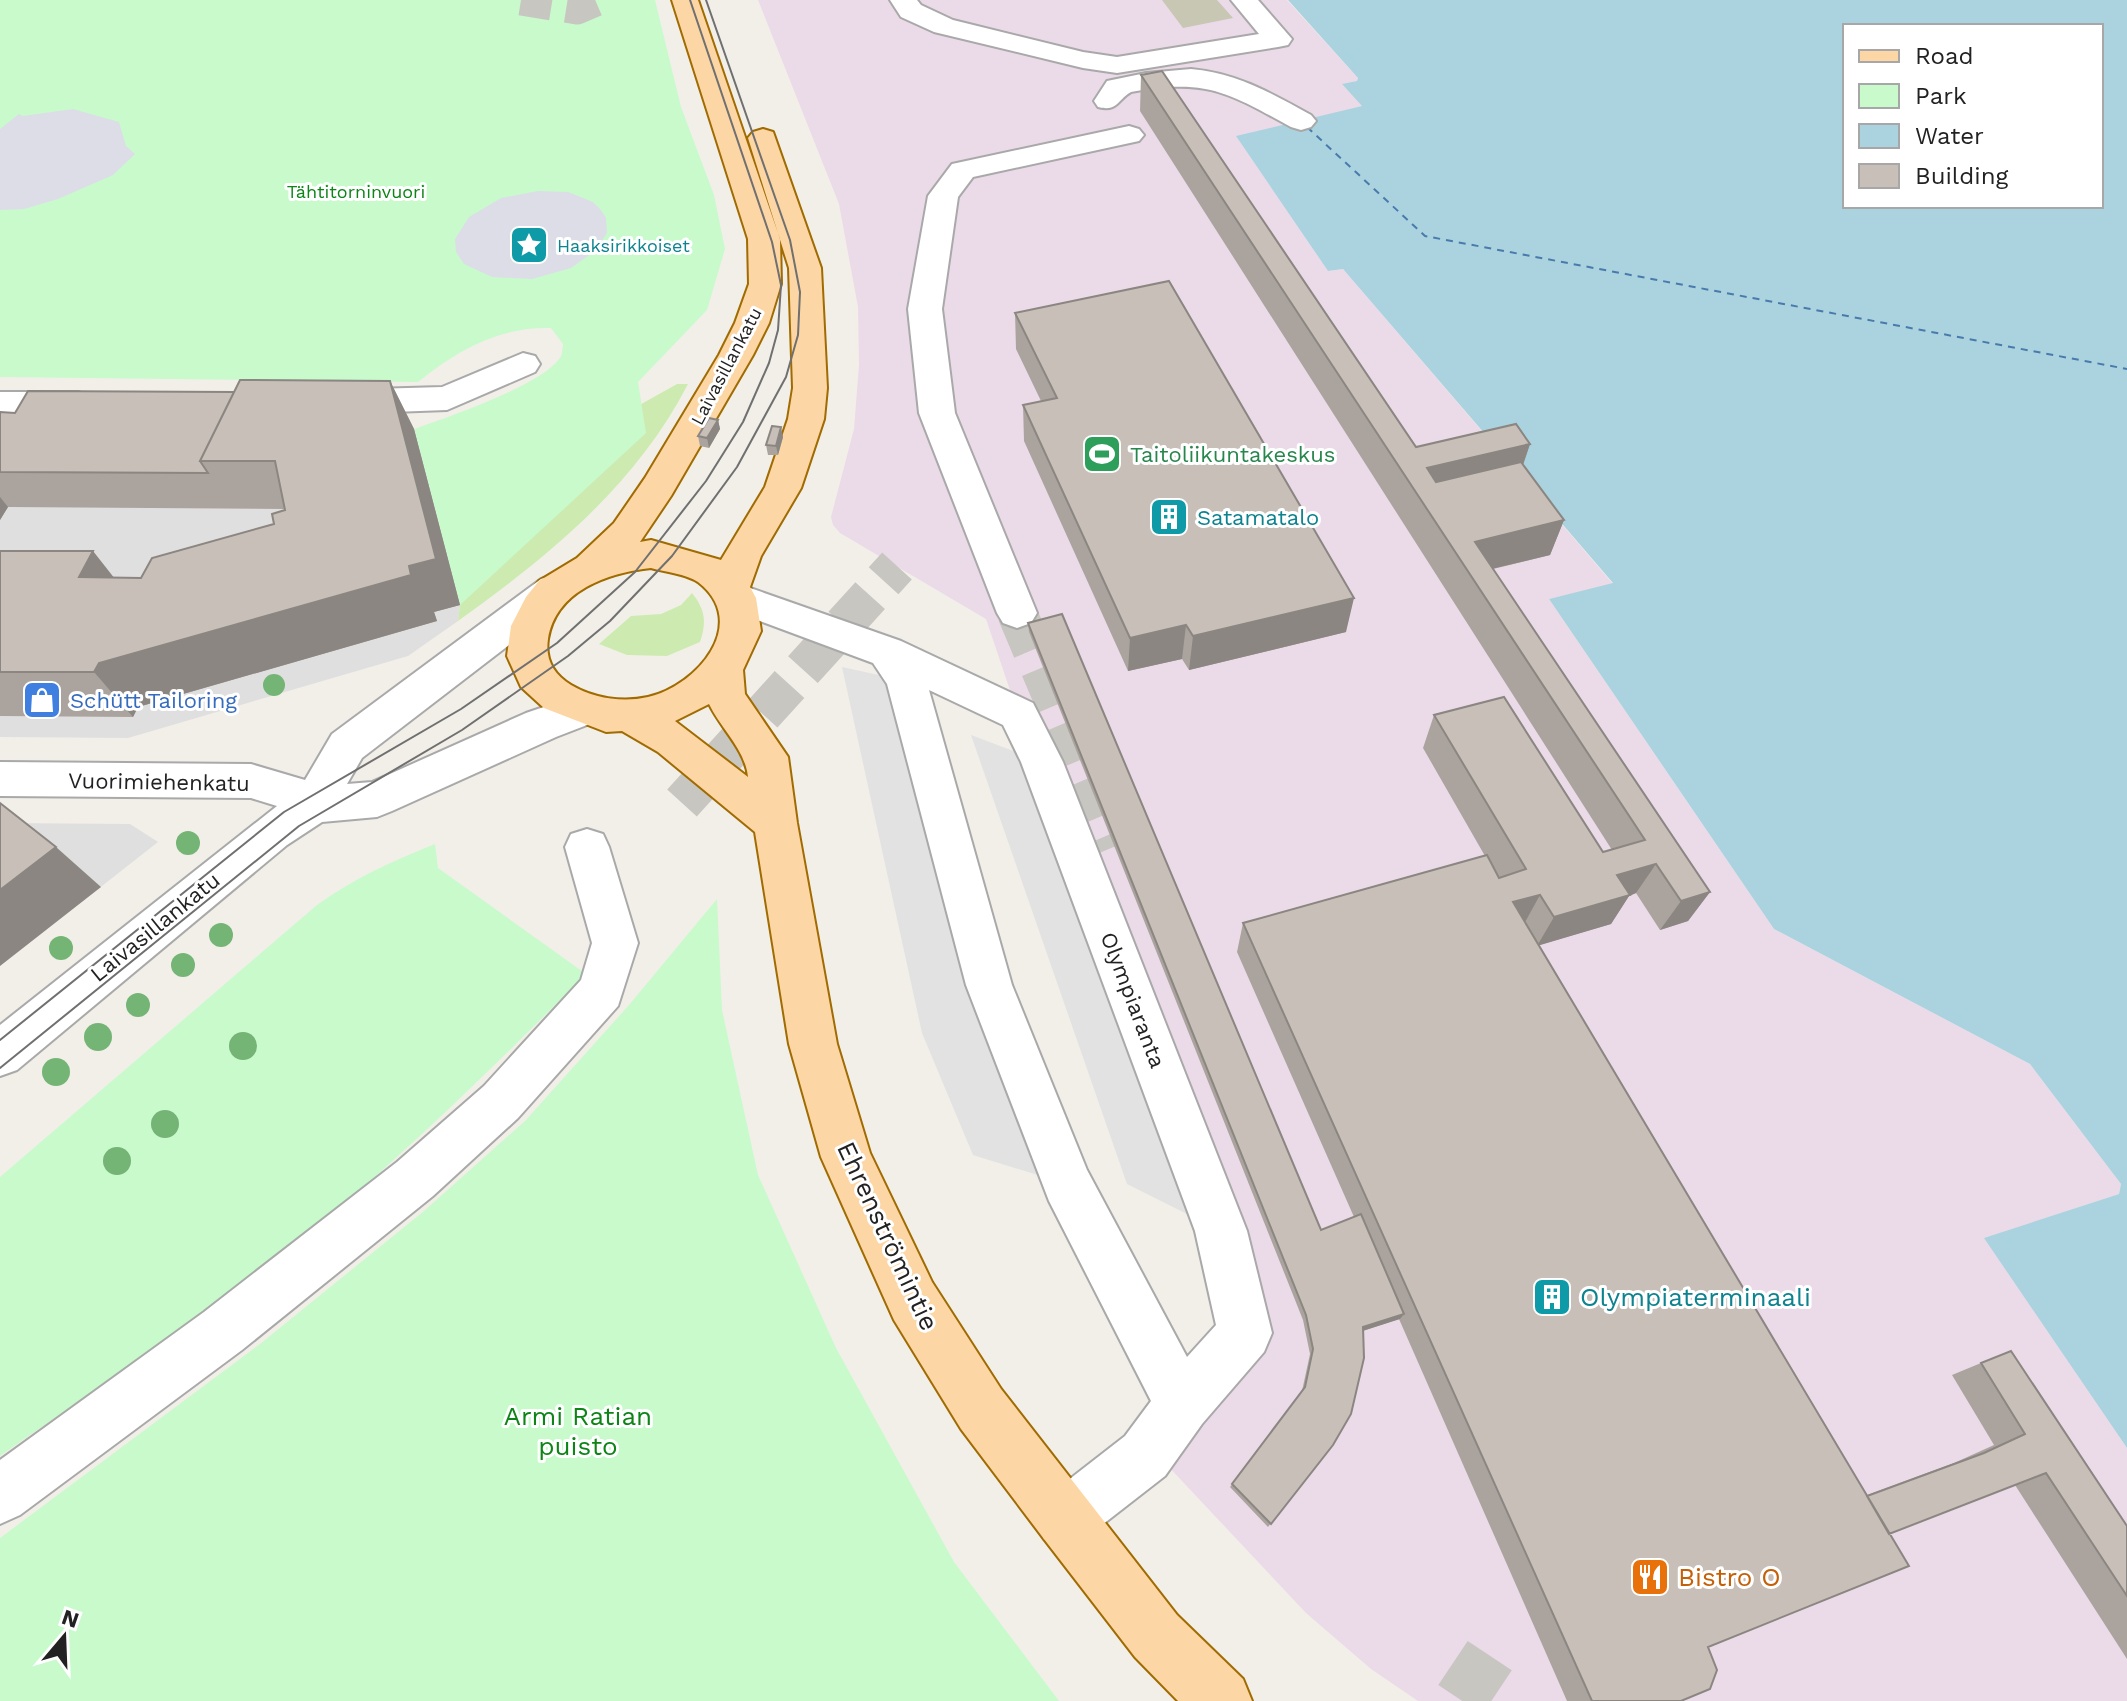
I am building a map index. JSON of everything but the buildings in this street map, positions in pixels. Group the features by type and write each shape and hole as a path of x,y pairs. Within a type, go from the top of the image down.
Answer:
{"main road":[{"name":"Laivasillankatu","path":"685,0 764,239 767,270 752,323 736,355 654,494 612,550 555,589 544,601 529,632 528,664 547,690 585,709 631,716 655,712 709,685 723,671 740,641 743,626 734,592 742,555 783,488 806,419 810,388 805,268 754,113"},
{"name":"Laivasillankatu","path":"591,567 630,556 672,556 707,568 734,592"},
{"name":"Ehrenströmintie","path":"723,671 725,694 734,713 767,757 775,823 813,1044 846,1157 913,1301 981,1409 1064,1519 1156,1636 1221,1701"},
{"path":"631,716 673,740 775,823"}],"street":[{"path":"903,0 911,11 944,26 1083,60 1117,65 1278,39 1244,0"},
{"path":"1108,101 1117,87 1144,81 1195,78 1235,86 1301,121"},
{"path":"1017,613 937,413 925,309 943,196 963,170 1129,135"},
{"path":"302,402 447,398 523,364"},
{"path":"0,404 104,404"},
{"name":"Laivasillankatu","path":"0,1054 272,832 313,805 347,746 555,589"},
{"name":"Olympiaranta","path":"734,592 835,636 887,652 1018,714 1042,762 1221,1231 1245,1333 1182,1404 1145,1456 1064,1519"},
{"path":"887,652 906,681 989,985 1067,1184 1182,1404"},
{"name":"Laivasillankatu","path":"313,805 377,799 541,725 585,709"},
{"name":"Vuorimiehenkatu","path":"0,779 251,781 288,791 313,805"},
{"path":"0,1495 223,1331 415,1179 511,1091 601,991 615,943 587,847"}],"shaded area":[{"name":"Olympiaterminaali","path":"758,0 1287,0 1358,78 1343,85 1363,106 1237,137 1328,271 1343,269 1613,584 1549,599 1774,929 2030,1064 2121,1184 2119,1194 1985,1238 2127,1448 2127,1701 1418,1701 1371,1669 1306,1613 1151,1448 1245,1333 986,619 840,533 833,525 831,517 854,429 859,365 858,307 839,204"},
{"path":"1162,0 1217,0 1233,18 1183,28"},
{"path":"73,109 119,122 126,146 135,154 113,175 58,199 24,209 0,210 0,129 19,114"},
{"path":"538,191 568,192 593,202 601,210 606,218 607,233 595,251 571,268 532,279 492,277 464,264 456,252 455,239 469,217 501,198"},
{"path":"0,426 414,429 460,605 458,621 408,656 128,738 0,737"},
{"path":"842,667 906,681 1067,1184 973,1155 922,1033"},
{"path":"971,735 1042,762 1221,1231 1127,1184"},
{"path":"0,823 130,824 158,842 0,966"}],"green space":[{"name":"Tähtitorninvuori","path":"0,0 655,0 681,107 714,195 725,249 707,310 638,382 646,433 460,605 414,429 494,399 552,367 561,356 563,344 551,328 515,331 480,342 418,382 0,377"},
{"path":"677,384 688,384 667,421 616,486 557,544 458,621 460,605 627,412"},
{"path":"692,593 704,616 700,642 667,656 627,655 599,644 631,616 661,614 681,605"},
{"path":"435,844 438,868 586,974 448,1110 303,1239 201,1318 0,1456 0,1177 317,905 374,871"},
{"name":"Armi Ratian puisto","path":"717,899 722,1010 758,1175 836,1348 954,1562 1059,1701 0,1701 0,1538 260,1344 424,1211 525,1121 629,1005"}],"water":[{"path":"1288,0 2127,0 2127,1448 1984,1238 2119,1194 2121,1184 2030,1064 1774,929 1549,599 1613,583 1343,269 1328,271 1236,136 1362,106 1342,84 1357,81 1358,78"}],"ferry route":[{"path":"1307,127 1425,236 2127,369"}],"tunnel":[{"path":"521,0 577,9 598,0"},
{"path":"682,803 897,566"},
{"path":"1017,613 1116,846"},
{"path":"1453,1663 1510,1701"}],"tram line":[{"path":"0,1040 284,812 461,709 557,643 635,572 706,481 743,422 769,363 778,330 781,285 772,242 690,0"},
{"path":"0,1068 299,826 462,730 568,656 610,621 672,556 737,467 786,377 798,335 800,292 790,240 706,0"}],"place":[{"name":"Haaksirikkoiset","path":"529,245"},
{"name":"Taitoliikuntakeskus","path":"1102,454"},
{"name":"Satamatalo","path":"1169,517"},
{"name":"Schütt Tailoring","path":"42,700"},
{"name":"Olympiaterminaali","path":"1552,1297"},
{"name":"Bistro O","path":"1650,1577"}]}
